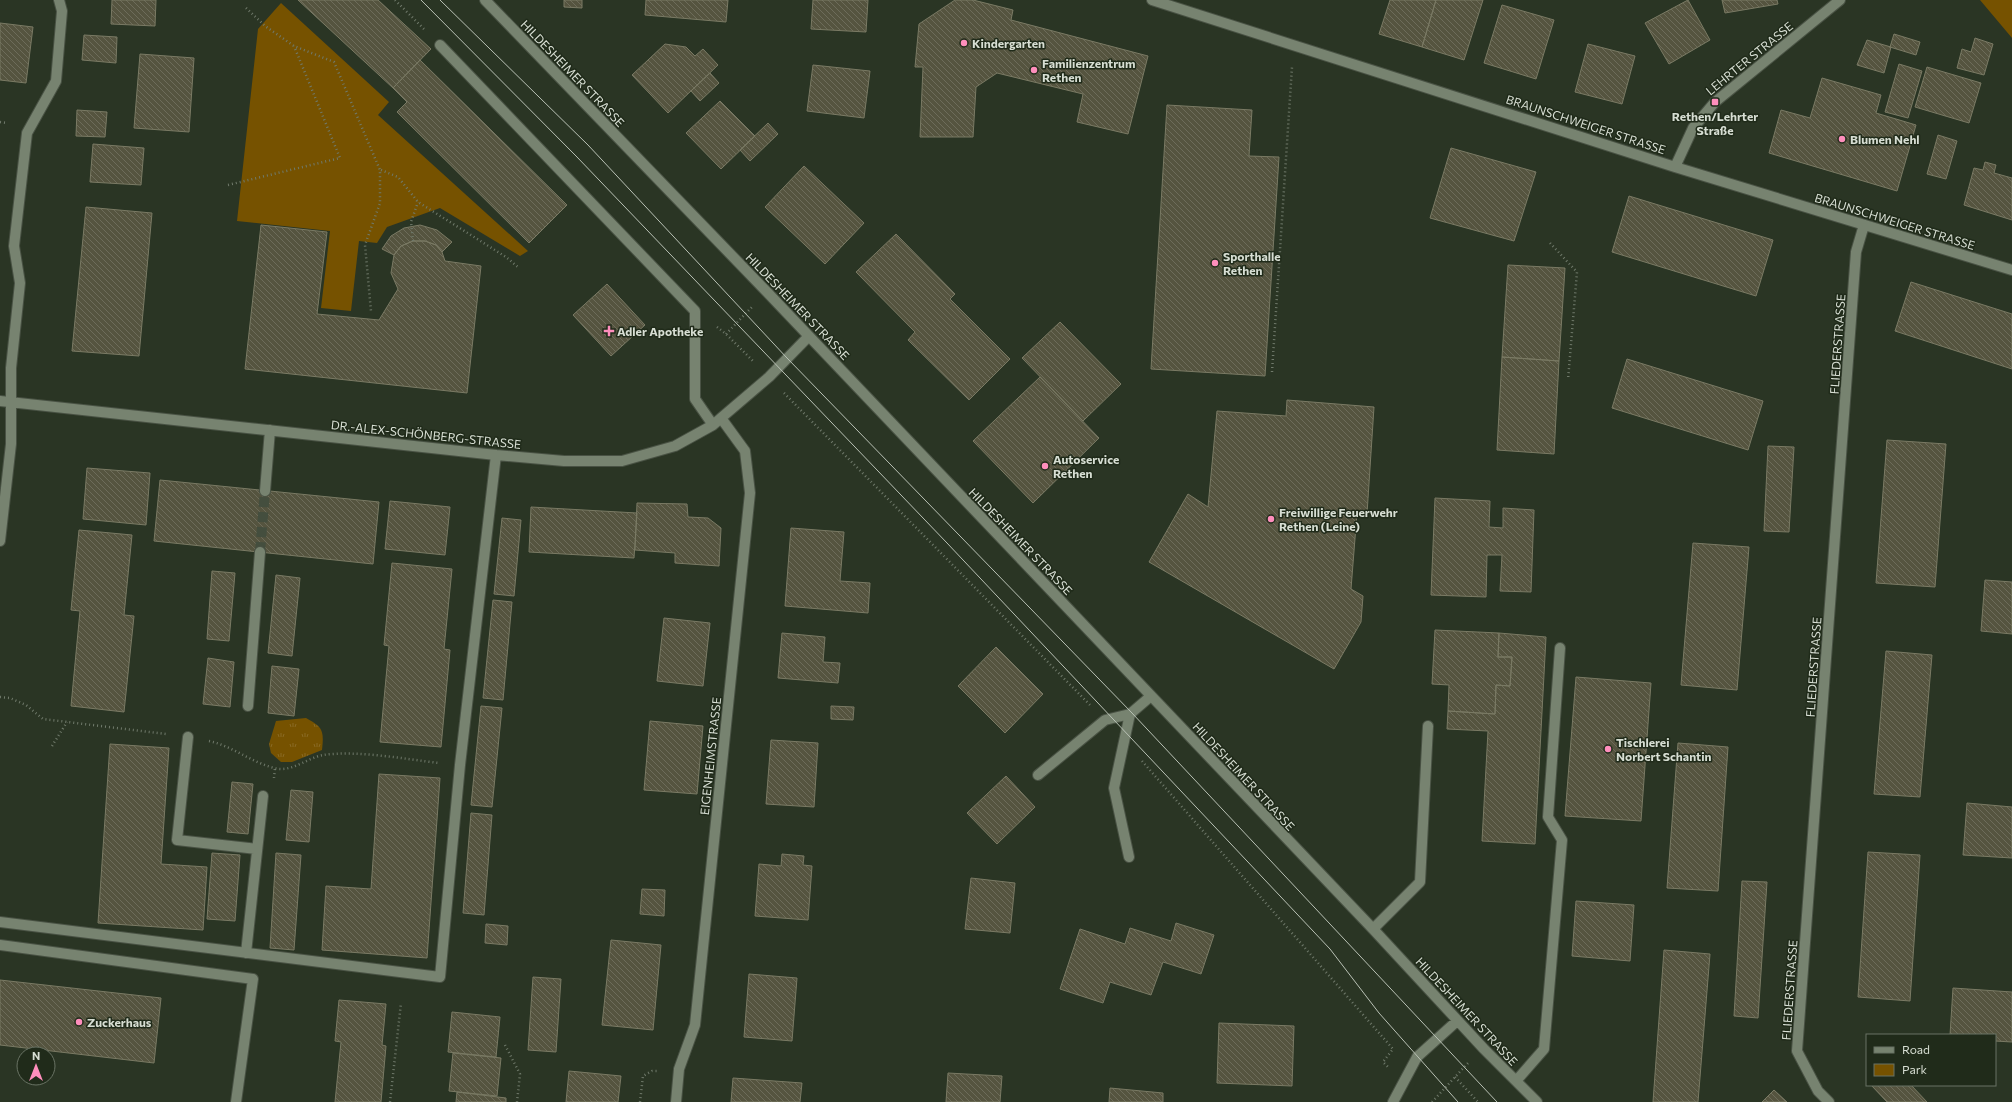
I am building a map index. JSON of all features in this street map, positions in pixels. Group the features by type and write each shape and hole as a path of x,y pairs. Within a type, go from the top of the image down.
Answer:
{"street":[{"path":"0,541 11,444 11,368 20,283 14,246 27,133 56,81 62,11 59,0"},
{"name":"HILDESHEIMER STRASSE","path":"485,0 767,292 1373,929 1457,1021 1536,1102"},
{"name":"BRAUNSCHWEIGER STRASSE","path":"1152,0 1675,167 2012,270"},
{"name":"LEHRTER STRASSE","path":"1675,167 1693,128 1715,102 1840,0"},
{"path":"440,45 695,312 695,399 713,425"},
{"name":"FLIEDERSTRASSE","path":"1829,1102 1818,1091 1797,1051 1856,252 1864,226"},
{"name":"DR.-ALEX-SCHÖNBERG-STRASSE","path":"0,402 496,455 564,461 622,461 675,446 713,425 769,377 808,336"},
{"name":"EIGENHEIMSTRASSE","path":"676,1102 679,1069 695,1025 750,493 745,451 721,418"},
{"path":"265,491 270,430"},
{"path":"0,922 440,977 460,765 496,455"},
{"path":"248,706 260,552"},
{"path":"1516,1081 1544,1049 1562,840 1548,817 1560,648"},
{"path":"1038,775 1105,720 1130,714 1151,696"},
{"path":"1129,857 1114,788 1130,714"},
{"path":"1373,929 1420,882 1428,726"},
{"path":"188,736 177,840 257,848"},
{"path":"246,953 263,796"},
{"path":"0,945 253,979 236,1102"},
{"path":"1393,1102 1417,1057 1457,1021"}],"path":[{"path":"395,0 440,45"},
{"path":"246,8 265,26 294,46 334,62 380,170 380,203 365,245 371,312"},
{"path":"1272,372 1294,45"},
{"path":"228,185 340,158 294,46"},
{"path":"380,170 398,177 418,202 506,257 519,268"},
{"path":"413,241 411,222 418,202"},
{"path":"1550,243 1577,272 1568,380"},
{"path":"726,334 767,292"},
{"path":"695,312 726,334 1105,720"},
{"path":"0,697 10,698 26,705 43,719 188,736 221,744 275,768 293,767 322,755 342,753 460,765"},
{"path":"52,746 67,722"},
{"path":"1124,741 1393,1049 1383,1062 1402,1084"},
{"path":"390,1102 401,1003"},
{"path":"505,1046 520,1074 517,1102"},
{"path":"1432,1102 1484,1049"},
{"path":"640,1102 643,1076 652,1071 679,1069"},
{"path":"1455,1077 1478,1102"}],"green space":[{"path":"1980,0 2012,0 2012,38"},
{"path":"281,3 389,102 378,115 528,251 520,256 440,208 387,227 377,243 359,241 351,311 321,308 330,231 237,221 258,29"},
{"path":"306,718 316,724 321,730 323,738 322,750 292,762 281,762 271,753 269,744 276,721"}],"building":[{"path":"112,0 156,0 155,26 111,24"},
{"path":"298,0 378,0 431,49 393,88"},
{"path":"564,0 582,0 582,8 564,7"},
{"path":"646,0 728,0 726,22 645,15"},
{"path":"813,0 868,0 866,32 811,29"},
{"name":"Familienzentrum Rethen","path":"955,0 973,0 1013,10 1011,20 1148,56 1128,134 1077,122 1083,94 997,73 976,87 973,137 920,137 923,67 915,67 919,24"},
{"path":"1390,0 1436,0 1422,47 1379,34"},
{"path":"1436,0 1483,0 1464,60 1422,47"},
{"path":"1688,0 1710,40 1669,64 1645,23"},
{"path":"1722,0 1777,0 1778,4 1725,13"},
{"path":"1502,5 1554,20 1536,79 1484,63"},
{"path":"0,23 33,27 26,83 0,80"},
{"path":"1894,34 1920,42 1916,55 1890,47"},
{"path":"84,35 117,37 116,63 82,60"},
{"path":"1975,38 1993,44 1984,75 1957,68 1962,49 1971,52"},
{"path":"1867,40 1891,47 1884,73 1857,65"},
{"path":"665,44 686,47 695,56 703,49 718,65 668,113 632,75"},
{"path":"1588,44 1635,56 1622,104 1575,92"},
{"path":"140,54 194,58 189,132 134,128"},
{"path":"420,60 567,205 529,243 397,112 407,102 393,88"},
{"path":"1899,64 1922,71 1908,118 1885,112"},
{"path":"813,65 870,71 864,118 807,111"},
{"path":"1927,67 1981,83 1969,123 1915,107"},
{"path":"710,73 719,83 700,101 691,91"},
{"name":"Blumen Nehl","path":"1822,78 1881,95 1876,113 1916,125 1897,191 1769,153 1781,110 1810,118"},
{"path":"720,101 755,136 721,169 686,133"},
{"name":"Sporthalle Rethen","path":"1167,105 1252,110 1249,156 1279,157 1265,376 1151,369"},
{"path":"77,110 107,112 105,137 76,136"},
{"path":"768,123 778,134 750,161 740,150"},
{"path":"1938,135 1957,141 1946,179 1927,174"},
{"path":"93,144 144,148 141,185 90,182"},
{"path":"1451,148 1536,172 1514,241 1430,218"},
{"path":"1985,162 1996,165 1994,173 2012,178 2012,220 1964,205 1974,168 1983,170"},
{"path":"804,166 864,223 825,264 765,207"},
{"path":"1629,196 1773,240 1756,296 1612,252"},
{"path":"86,207 152,213 139,356 72,351"},
{"path":"261,225 327,232 317,314 379,320 398,289 391,273 394,255 401,246 413,241 425,241 436,245 442,252 445,261 481,266 467,393 245,369"},
{"path":"420,225 437,230 452,242 442,252 436,245 425,241 413,241 401,246 394,255 382,249 391,236 404,228"},
{"path":"896,234 955,294 950,299 1010,359 969,400 908,340 915,332 856,272"},
{"path":"1508,265 1565,268 1559,361 1502,357"},
{"path":"1911,282 2012,314 2012,369 1895,331"},
{"path":"607,284 645,325 611,356 573,315"},
{"path":"1060,322 1121,384 1083,421 1022,358"},
{"path":"1502,357 1559,361 1554,454 1497,450"},
{"path":"1627,359 1763,401 1748,450 1612,408"},
{"path":"1040,377 1099,438 1033,503 973,441"},
{"path":"1287,400 1374,407 1367,514 1357,513 1351,589 1363,596 1361,622 1334,669 1149,562 1188,494 1208,507 1217,411 1286,416"},
{"path":"1887,440 1946,444 1935,587 1876,583"},
{"path":"1768,446 1794,447 1789,532 1764,531"},
{"path":"87,468 150,473 146,525 83,519"},
{"path":"160,480 379,502 373,564 154,541"},
{"path":"1435,498 1490,501 1489,527 1503,528 1503,508 1534,510 1531,592 1500,591 1502,555 1487,555 1486,597 1431,595"},
{"path":"390,501 450,507 445,555 385,549"},
{"path":"637,503 687,504 688,517 708,518 721,528 719,566 675,563 675,553 635,550"},
{"path":"531,507 637,513 634,558 529,552"},
{"path":"502,518 521,520 514,596 494,594"},
{"path":"791,528 844,532 840,581 870,583 868,613 785,606"},
{"path":"79,530 132,535 124,615 134,616 124,712 71,706 80,611 71,610"},
{"path":"1693,543 1749,547 1737,690 1681,685"},
{"path":"392,563 452,569 444,649 450,650 441,747 380,742 389,646 384,645"},
{"path":"212,571 235,573 229,641 207,639"},
{"path":"276,575 300,578 292,656 268,653"},
{"path":"1985,580 2012,582 2012,634 1981,631"},
{"path":"493,600 512,602 503,700 483,698"},
{"path":"664,618 710,623 703,686 657,681"},
{"path":"1435,630 1499,633 1498,657 1512,657 1510,686 1496,685 1495,714 1448,711 1449,685 1432,684"},
{"path":"782,633 825,637 823,662 840,663 838,683 778,678"},
{"path":"1499,633 1546,637 1535,844 1482,841 1488,731 1447,729 1448,711 1495,714 1496,685 1510,686 1512,657 1498,657"},
{"path":"996,647 1043,694 1005,733 958,686"},
{"path":"1886,651 1932,655 1920,797 1874,794"},
{"path":"208,658 234,662 230,707 203,704"},
{"path":"272,666 299,669 294,716 268,713"},
{"name":"Tischlerei Norbert Schantin","path":"1576,677 1651,683 1641,821 1565,816"},
{"path":"481,706 502,708 492,807 471,805"},
{"path":"831,706 854,707 853,720 831,719"},
{"path":"650,721 703,726 697,794 644,790"},
{"path":"771,740 818,743 814,807 766,804"},
{"path":"1678,743 1728,747 1718,891 1667,888"},
{"path":"110,744 169,748 161,864 207,867 203,930 98,923"},
{"path":"379,774 440,778 427,958 322,950 326,886 371,889"},
{"path":"1006,776 1035,807 997,844 967,813"},
{"path":"232,782 253,784 248,834 227,832"},
{"path":"291,790 313,792 309,842 286,840"},
{"path":"1967,803 2012,807 2012,858 1963,855"},
{"path":"471,813 492,815 484,915 463,913"},
{"path":"1868,852 1920,855 1910,1001 1858,997"},
{"path":"212,853 240,855 235,921 207,919"},
{"path":"276,853 301,855 294,950 270,948"},
{"path":"782,854 804,856 803,865 812,866 808,920 755,916 759,864 781,866"},
{"path":"971,878 1015,883 1010,933 965,929"},
{"path":"1742,881 1767,882 1758,1018 1734,1016"},
{"path":"642,889 665,890 664,916 640,914"},
{"path":"1576,901 1634,905 1630,961 1572,956"},
{"path":"1176,923 1214,935 1201,974 1163,962 1151,995 1110,982 1103,1003 1060,989 1080,929 1125,944 1130,928 1171,941"},
{"path":"486,924 508,926 507,945 485,943"},
{"path":"611,940 661,945 653,1030 602,1025"},
{"path":"1664,950 1710,954 1698,1102 1653,1102"},
{"path":"749,974 797,978 792,1041 744,1037"},
{"path":"533,977 561,979 556,1052 528,1050"},
{"name":"Zuckerhaus","path":"0,980 161,998 154,1063 56,1052 56,1046 16,1047 0,1045"},
{"path":"1953,988 2012,992 2012,1042 1996,1041 1996,1034 1950,1034"},
{"path":"339,1000 386,1004 382,1045 386,1046 381,1102 335,1102 341,1042 335,1041"},
{"path":"452,1012 500,1017 496,1057 448,1052"},
{"path":"1219,1023 1294,1026 1292,1086 1217,1083"},
{"path":"453,1053 501,1058 497,1096 449,1091"},
{"path":"569,1071 621,1076 618,1102 566,1102"},
{"path":"948,1073 1002,1076 1000,1102 946,1102"},
{"path":"733,1078 802,1083 800,1102 731,1102"},
{"path":"1872,1086 1912,1086 1927,1102 1887,1102"},
{"path":"1110,1088 1163,1093 1163,1102 1109,1102"},
{"path":"1774,1090 1787,1102 1762,1102"},
{"path":"457,1092 506,1098 506,1102 456,1102"}],"tunnel":[{"path":"260,552 265,491"}],"tram line":[{"path":"421,0 577,157 947,543 1330,949 1379,1013 1458,1102"},
{"path":"440,0 588,145 787,358 1132,713 1497,1102"}],"place":[{"name":"Kindergarten","path":"964,43"},
{"name":"Familienzentrum Rethen","path":"1034,70"},
{"name":"Rethen/Lehrter Straße","path":"1715,102"},
{"name":"Blumen Nehl","path":"1842,139"},
{"name":"Sporthalle Rethen","path":"1215,263"},
{"name":"Adler Apotheke","path":"609,331"},
{"name":"Autoservice Rethen","path":"1045,466"},
{"name":"Freiwillige Feuerwehr Rethen (Leine)","path":"1271,519"},
{"name":"Tischlerei Norbert Schantin","path":"1608,749"},
{"name":"Zuckerhaus","path":"79,1022"}]}
